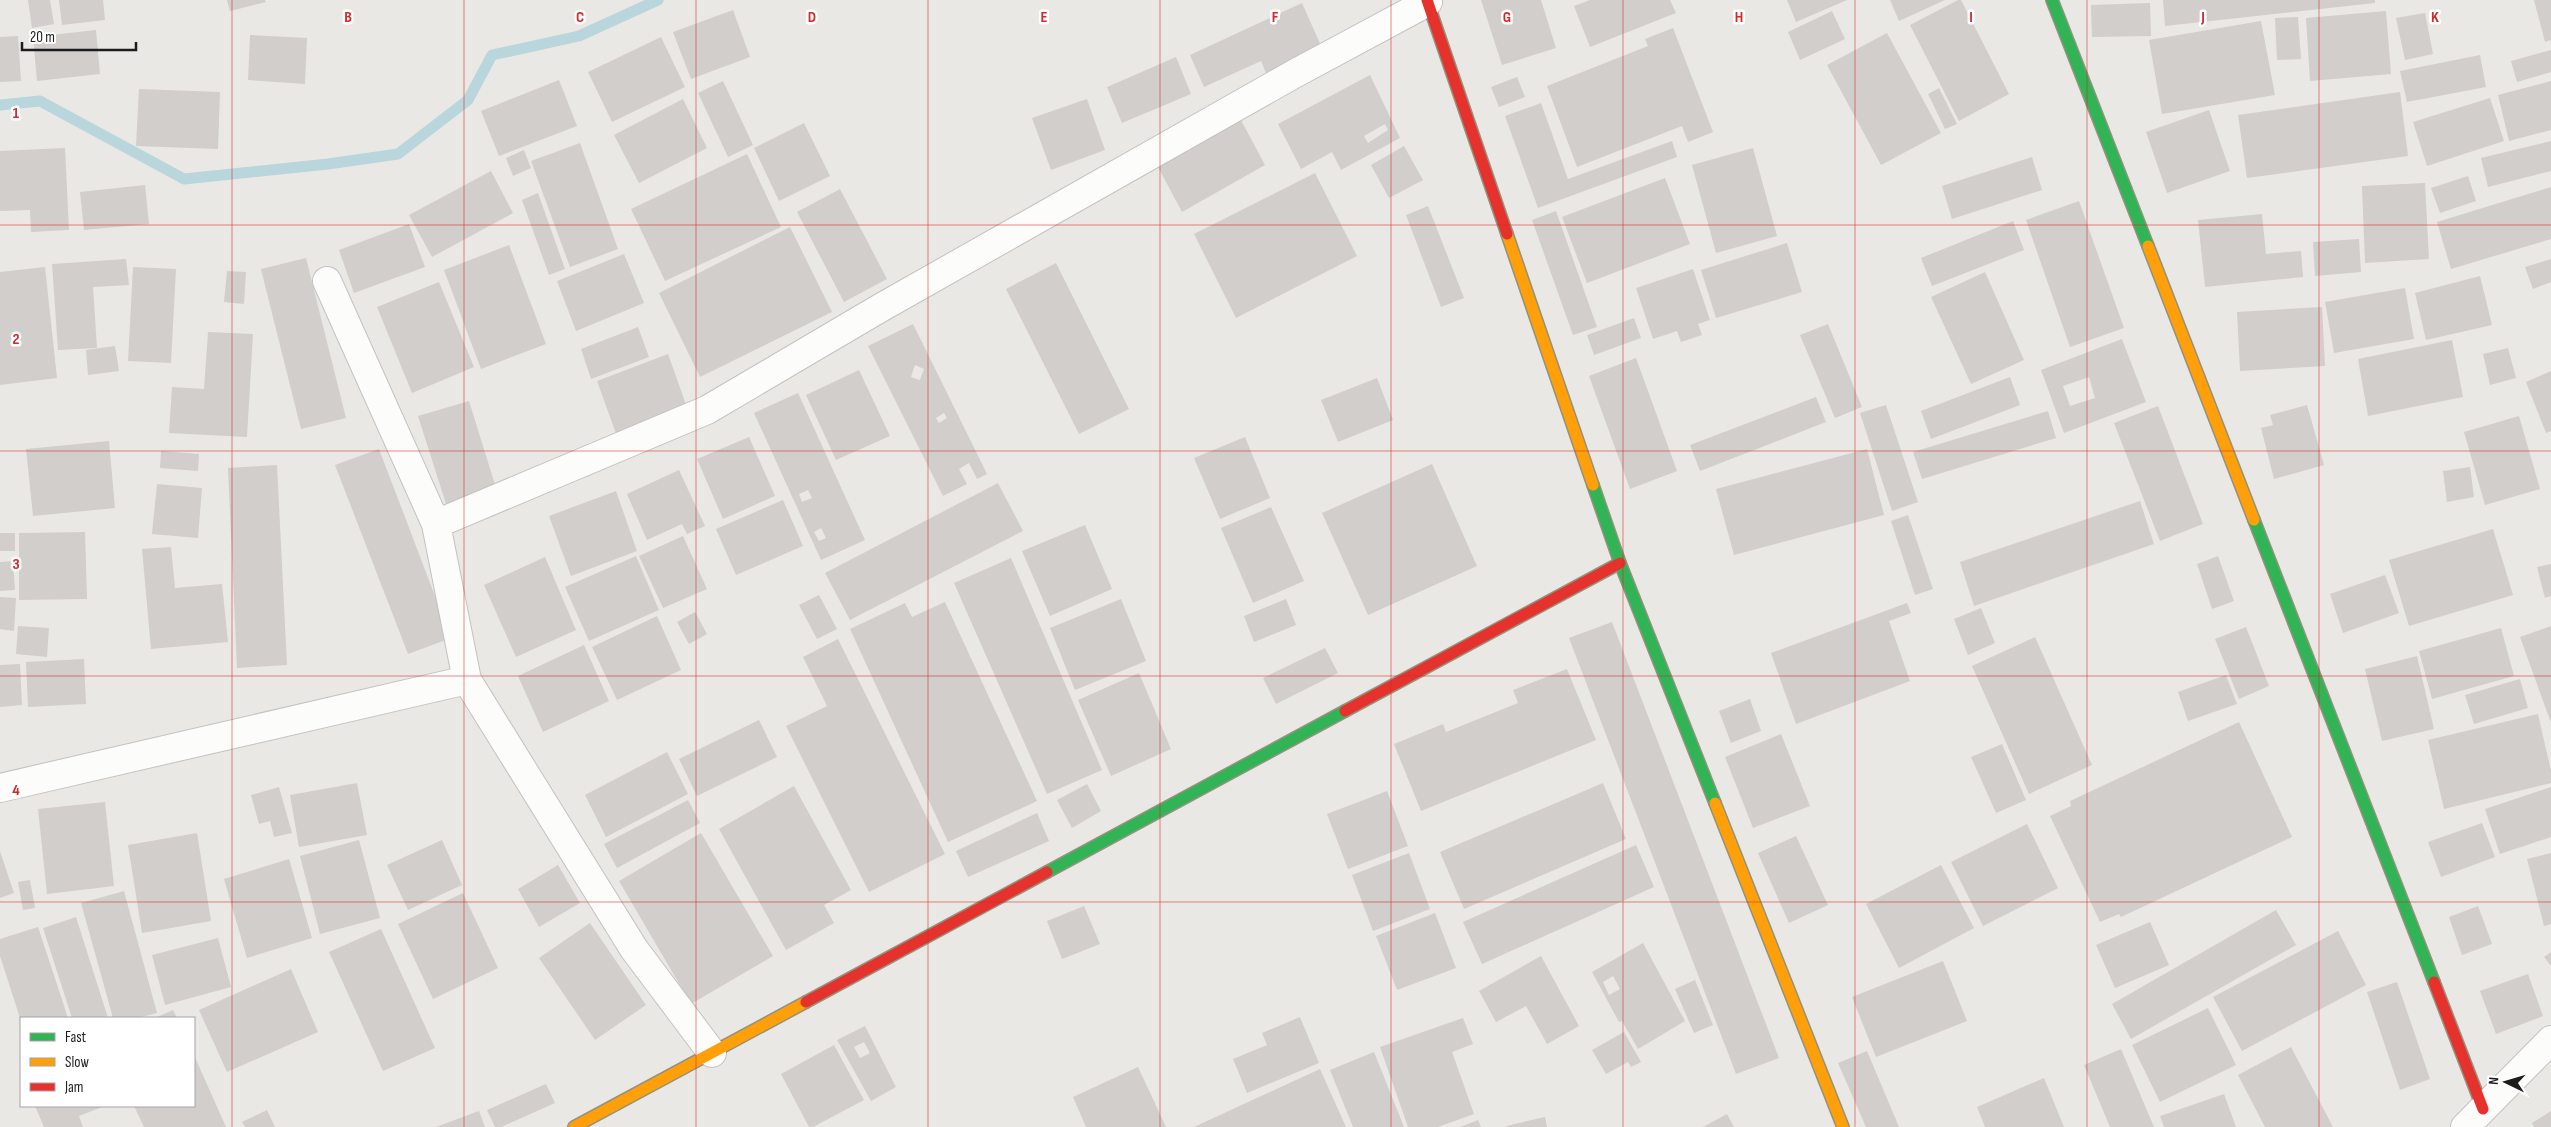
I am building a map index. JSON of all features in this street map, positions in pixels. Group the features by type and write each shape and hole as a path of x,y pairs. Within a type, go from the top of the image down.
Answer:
{"street":[{"path":"2052,0 2474,1118 2551,1040"},
{"path":"436,524 707,410 908,292 1427,1 1620,563 1843,1127"},
{"path":"327,281 436,524 467,680 634,949 712,1052"},
{"path":"574,1127 1620,563"},
{"path":"0,788 467,680"}],"building":[{"path":"28,0 50,0 54,24 32,28"},
{"path":"59,0 103,0 105,20 62,25"},
{"path":"227,0 265,0 266,2 230,11"},
{"path":"1481,0 1541,0 1556,48 1502,65"},
{"path":"1590,0 1670,0 1676,13 1590,47 1574,6"},
{"path":"1787,0 1847,0 1796,22"},
{"path":"1890,0 1945,0 1899,21"},
{"path":"1961,0 2009,94 1959,121 1910,25"},
{"path":"2163,0 2375,0 2375,3 2165,26"},
{"path":"2534,0 2551,0 2551,40 2545,42"},
{"path":"1302,3 1322,48 1266,73 1261,61 1204,87 1190,55"},
{"path":"2150,3 2151,36 2092,37 2091,5"},
{"path":"733,10 750,57 691,79 673,32"},
{"path":"1832,11 1845,39 1800,60 1788,32"},
{"path":"2386,11 2391,74 2310,81 2306,18"},
{"path":"2425,13 2433,54 2405,60 2396,18"},
{"path":"2298,17 2301,59 2277,60 2275,18"},
{"path":"2261,21 2275,95 2162,114 2149,40"},
{"path":"1673,28 1713,132 1688,142 1682,126 1577,167 1547,86 1648,46 1645,39"},
{"path":"96,30 100,74 37,81 33,37"},
{"path":"1887,33 1941,133 1881,165 1827,65"},
{"path":"250,35 307,38 305,84 248,80"},
{"path":"18,36 21,81 0,82 0,37"},
{"path":"661,37 685,87 612,122 588,72"},
{"path":"2551,50 2551,72 2517,82 2511,61"},
{"path":"2480,55 2486,87 2407,102 2400,71"},
{"path":"1176,57 1191,94 1122,123 1107,87"},
{"path":"1370,75 1400,138 1341,170 1332,152 1301,169 1278,124","holes":["1385,124 1388,130 1368,143 1364,136"]},
{"path":"1517,77 1525,97 1499,107 1491,87"},
{"path":"559,80 577,126 499,156 481,111"},
{"path":"723,81 753,145 728,157 698,93"},
{"path":"2551,81 2551,130 2509,141 2498,95"},
{"path":"1939,88 1957,124 1945,129 1928,94"},
{"path":"139,89 220,92 218,149 136,146"},
{"path":"2400,92 2408,156 2247,178 2238,115"},
{"path":"2490,98 2504,141 2427,166 2413,122"},
{"path":"683,99 707,148 639,183 614,135"},
{"path":"1087,99 1105,150 1051,170 1032,118"},
{"path":"1541,103 1568,179 1672,141 1677,157 1538,208 1505,116"},
{"path":"2209,110 2230,171 2167,193 2146,132"},
{"path":"1241,120 1265,165 1182,212 1158,167"},
{"path":"804,123 830,176 779,201 754,148"},
{"path":"2551,141 2551,171 2488,187 2481,158"},
{"path":"580,143 618,249 570,267 531,161"},
{"path":"1404,146 1423,180 1389,198 1371,165"},
{"path":"65,148 69,230 31,232 30,210 0,211 0,151"},
{"path":"1753,148 1777,236 1716,253 1692,165"},
{"path":"524,150 531,168 513,176 506,158"},
{"path":"747,154 781,227 665,281 631,209"},
{"path":"2032,157 2042,190 1952,219 1942,186"},
{"path":"491,171 513,213 432,257 409,215"},
{"path":"1315,173 1357,256 1236,318 1194,234"},
{"path":"2468,176 2476,201 2440,213 2431,188"},
{"path":"1665,178 1690,244 1587,283 1562,217"},
{"path":"2425,183 2429,259 2365,263 2362,186"},
{"path":"145,185 149,224 84,230 80,192"},
{"path":"2551,187 2551,239 2451,269 2437,222"},
{"path":"840,189 887,279 844,302 797,212"},
{"path":"538,193 565,269 549,275 522,200"},
{"path":"2079,201 2124,328 2070,347 2026,220"},
{"path":"1428,206 1464,298 1441,307 1406,215"},
{"path":"1556,211 1597,327 1573,335 1532,220"},
{"path":"2262,214 2266,254 2301,251 2303,277 2205,287 2198,220"},
{"path":"2013,221 2024,250 1932,286 1921,258"},
{"path":"409,224 425,267 354,293 339,250"},
{"path":"790,227 832,312 700,377 659,293"},
{"path":"2359,239 2361,272 2315,276 2313,242"},
{"path":"1787,243 1802,292 1716,318 1701,270"},
{"path":"509,245 546,344 481,369 444,270"},
{"path":"624,254 644,303 576,331 557,281"},
{"path":"306,258 346,418 301,429 261,269"},
{"path":"126,259 129,285 93,287 97,348 58,350 52,264"},
{"path":"2551,259 2551,282 2533,289 2525,267"},
{"path":"1056,263 1129,409 1079,434 1006,289"},
{"path":"45,267 57,378 0,385 0,272"},
{"path":"133,267 176,269 171,363 128,361"},
{"path":"1693,269 1710,320 1698,324 1702,335 1681,342 1677,331 1653,339 1636,288"},
{"path":"227,271 246,272 244,304 224,302"},
{"path":"1985,272 2024,360 1971,384 1931,297"},
{"path":"2480,276 2492,325 2426,340 2415,293"},
{"path":"439,282 474,367 412,393 377,307"},
{"path":"2405,288 2414,339 2334,353 2325,302"},
{"path":"2322,307 2325,366 2240,371 2237,312"},
{"path":"1634,318 1641,338 1594,355 1587,335"},
{"path":"913,324 987,474 977,479 969,463 959,469 967,484 943,496 868,346","holes":["915,365 924,369 920,380 911,377","944,413 947,418 939,423 936,418"]},
{"path":"1828,324 1862,407 1835,418 1800,335"},
{"path":"638,327 649,357 591,379 581,349"},
{"path":"208,332 253,334 247,437 169,433 172,387 204,389"},
{"path":"2122,339 2146,402 2064,433 2041,370","holes":["2089,377 2095,398 2070,406 2063,386"]},
{"path":"2452,340 2463,397 2368,416 2358,359"},
{"path":"115,346 119,371 88,375 86,350"},
{"path":"2508,348 2516,378 2490,385 2483,354"},
{"path":"668,354 689,413 618,439 597,381"},
{"path":"1636,358 1677,471 1630,489 1589,376"},
{"path":"859,370 890,436 836,460 806,395"},
{"path":"2551,371 2551,431 2546,433 2526,382"},
{"path":"2010,377 2020,405 1931,439 1921,411"},
{"path":"1377,378 1393,420 1338,442 1321,400"},
{"path":"798,393 865,540 821,560 754,413","holes":["808,490 812,498 802,502 799,494","821,528 826,538 819,541 814,532"]},
{"path":"1816,397 1826,422 1700,471 1690,445"},
{"path":"469,401 496,488 446,504 418,416"},
{"path":"1886,405 1918,502 1892,511 1860,413"},
{"path":"2307,405 2324,465 2274,479 2261,428 2273,425 2270,415"},
{"path":"2158,406 2203,524 2160,541 2114,423"},
{"path":"2048,411 2056,438 1922,479 1913,452"},
{"path":"2519,416 2540,489 2485,505 2464,432"},
{"path":"749,437 775,496 723,519 697,459"},
{"path":"1245,437 1270,498 1220,519 1194,458"},
{"path":"109,441 115,508 33,516 26,449"},
{"path":"379,449 451,638 408,654 335,465"},
{"path":"1867,449 1884,515 1734,555 1716,489"},
{"path":"161,451 199,454 198,471 160,468"},
{"path":"1432,464 1477,566 1368,615 1322,513"},
{"path":"277,465 287,665 237,668 228,468"},
{"path":"2470,467 2474,497 2447,502 2443,471"},
{"path":"679,470 705,526 687,534 682,524 647,540 627,494"},
{"path":"998,483 1023,531 850,620 825,573"},
{"path":"157,484 202,488 198,538 152,534"},
{"path":"616,491 637,551 571,576 549,516"},
{"path":"783,500 803,546 736,575 716,529"},
{"path":"2140,501 2154,544 1974,606 1960,562"},
{"path":"1271,507 1304,581 1253,603 1221,528"},
{"path":"1908,515 1933,589 1915,595 1891,521"},
{"path":"1085,525 1112,589 1050,616 1022,551"},
{"path":"2493,529 2513,595 2409,626 2389,560"},
{"path":"85,532 87,599 19,600 19,533"},
{"path":"0,533 15,533 15,551 0,551"},
{"path":"683,536 707,589 663,608 639,556"},
{"path":"171,547 175,588 222,584 228,642 151,649 142,549"},
{"path":"636,556 659,610 589,641 565,587"},
{"path":"2218,556 2234,601 2212,609 2197,564"},
{"path":"545,557 576,630 516,657 484,585"},
{"path":"1011,558 1102,770 1047,794 954,583"},
{"path":"13,561 15,590 0,591 0,562"},
{"path":"2551,564 2551,596 2545,598 2537,567"},
{"path":"2385,575 2399,613 2343,633 2330,594"},
{"path":"819,595 837,629 817,639 799,605"},
{"path":"0,597 16,598 14,631 0,629"},
{"path":"1121,599 1146,661 1075,690 1050,628"},
{"path":"1286,599 1296,625 1254,642 1244,616"},
{"path":"945,602 1037,801 948,842 850,629 905,603 912,617"},
{"path":"1907,603 1911,613 1889,621 1910,681 1796,724 1771,653"},
{"path":"1981,608 1995,643 1968,655 1954,619"},
{"path":"695,612 707,634 689,644 677,622"},
{"path":"657,616 681,670 617,700 592,647"},
{"path":"1612,622 1779,1058 1736,1074 1569,638"},
{"path":"18,626 49,628 47,657 16,654"},
{"path":"2551,626 2551,723 2520,637"},
{"path":"2246,627 2269,686 2239,699 2215,639"},
{"path":"2501,628 2514,676 2432,699 2419,651"},
{"path":"2035,637 2092,765 2029,794 1972,666"},
{"path":"838,639 945,854 869,892 786,726 827,706 803,657"},
{"path":"584,645 609,701 543,732 518,676"},
{"path":"1325,648 1338,673 1276,704 1263,678"},
{"path":"2417,656 2434,729 2382,741 2365,669"},
{"path":"84,659 86,704 28,707 26,662"},
{"path":"20,664 22,705 0,707 0,665"},
{"path":"1567,669 1596,740 1421,811 1394,744 1443,724 1446,732 1518,703 1513,690"},
{"path":"1139,673 1171,749 1111,776 1078,700"},
{"path":"2226,675 2237,704 2188,721 2178,692"},
{"path":"2520,679 2528,708 2474,724 2465,695"},
{"path":"1750,699 1761,731 1731,743 1719,711"},
{"path":"2538,714 2551,771 2551,783 2444,809 2428,740"},
{"path":"759,720 777,757 697,796 679,759"},
{"path":"2239,722 2292,837 2121,917 2119,914 2100,922 2050,816 2071,806 2070,801"},
{"path":"1781,734 1810,806 1753,828 1725,757"},
{"path":"2002,744 2026,800 1996,813 1971,757"},
{"path":"667,752 688,794 606,837 585,795"},
{"path":"357,783 367,835 299,847 290,795"},
{"path":"1603,783 1626,839 1464,909 1440,852"},
{"path":"1087,784 1101,811 1072,828 1057,800"},
{"path":"794,786 851,890 824,905 834,923 786,950 719,829"},
{"path":"279,787 292,833 274,837 270,821 259,824 251,795"},
{"path":"2551,787 2551,837 2500,854 2485,809"},
{"path":"1387,791 1408,846 1348,869 1327,814"},
{"path":"688,800 700,823 617,868 604,844"},
{"path":"105,802 114,886 47,894 38,809"},
{"path":"1037,813 1049,841 968,877 956,851"},
{"path":"2482,823 2495,857 2441,877 2428,842"},
{"path":"2027,824 2058,888 1983,926 1951,862"},
{"path":"197,833 211,921 142,933 128,845"},
{"path":"701,833 773,956 691,1004 619,881"},
{"path":"1796,836 1828,905 1789,923 1758,853"},
{"path":"359,840 380,918 320,934 300,856"},
{"path":"442,840 462,885 408,910 387,865"},
{"path":"1636,845 1654,887 1482,964 1463,922"},
{"path":"0,851 14,893 0,898"},
{"path":"1409,853 1430,909 1373,931 1352,875"},
{"path":"2551,853 2551,924 2544,926 2527,859"},
{"path":"289,859 312,938 247,958 224,879"},
{"path":"558,865 580,903 539,927 518,889"},
{"path":"1941,865 1974,928 1899,968 1866,904"},
{"path":"30,880 35,908 23,910 18,882"},
{"path":"124,891 157,1013 141,1017 113,1017 81,903"},
{"path":"463,893 498,968 433,999 398,924"},
{"path":"1084,906 1100,944 1062,959 1047,921"},
{"path":"2478,906 2492,944 2462,955 2449,917"},
{"path":"2276,910 2296,945 2131,1039 2112,1004"},
{"path":"1435,913 1456,968 1397,990 1376,936"},
{"path":"76,917 108,1017 72,1017 43,928"},
{"path":"2150,922 2169,965 2115,988 2096,945"},
{"path":"590,923 646,1005 595,1040 539,958"},
{"path":"38,927 68,1017 20,1018 0,956 0,939"},
{"path":"381,929 435,1048 383,1071 329,952"},
{"path":"2338,931 2366,985 2242,1051 2213,997"},
{"path":"218,938 231,987 165,1005 152,955"},
{"path":"1643,943 1685,1021 1638,1049 1622,1021 1619,1022 1592,972","holes":["1613,976 1620,989 1609,995 1603,982"]},
{"path":"2551,952 2551,966 2544,957"},
{"path":"1541,956 1579,1026 1547,1044 1526,1006 1496,1022 1479,991"},
{"path":"1943,961 1967,1021 1876,1057 1852,997"},
{"path":"291,969 318,1032 227,1072 199,1010"},
{"path":"2528,974 2543,1016 2496,1034 2480,991"},
{"path":"1695,980 1713,1025 1694,1033 1675,989"},
{"path":"2397,982 2430,1079 2400,1090 2367,992"},
{"path":"2208,1008 2236,1065 2160,1102 2132,1045"},
{"path":"173,1010 176,1017 157,1017"},
{"path":"1300,1017 1319,1063 1247,1093 1233,1059 1267,1045 1262,1033"},
{"path":"1463,1018 1473,1044 1452,1052 1474,1114 1438,1127 1408,1127 1380,1047"},
{"path":"865,1026 896,1087 871,1101 837,1040","holes":["864,1042 870,1053 860,1058 854,1047"]},
{"path":"1624,1032 1641,1062 1631,1067 1628,1062 1606,1074 1592,1050"},
{"path":"834,1045 864,1100 813,1127 809,1127 781,1074"},
{"path":"2291,1047 2333,1127 2265,1127 2238,1075"},
{"path":"2121,1049 2154,1127 2110,1127 2084,1065"},
{"path":"1867,1051 1899,1127 1866,1127 1838,1063"},
{"path":"1374,1052 1404,1127 1353,1127 1330,1070"},
{"path":"195,1057 226,1127 144,1127 134,1107 195,1107"},
{"path":"1138,1067 1166,1127 1086,1127 1073,1097"},
{"path":"1320,1069 1346,1127 1194,1127"},
{"path":"2044,1078 2064,1127 1985,1127 1977,1107"},
{"path":"546,1084 555,1103 501,1127 495,1127 487,1110"},
{"path":"2224,1094 2236,1127 2164,1127 2160,1116"},
{"path":"35,1107 102,1107 79,1116 83,1127 44,1127"},
{"path":"267,1110 275,1127 245,1127 242,1122"},
{"path":"479,1111 485,1127 436,1127"},
{"path":"2551,1111 2551,1127 2534,1127 2532,1123"},
{"path":"1727,1114 1734,1127 1703,1127"},
{"path":"1545,1117 1547,1127 1506,1126"},
{"path":"1478,1120 1481,1127 1460,1127"}],"waterway":[{"path":"0,105 40,101 184,179 328,164 398,154 468,100 492,55 579,36 658,0"}],"traffic: fast":[{"path":"2052,0 2148,246"},
{"path":"1593,485 1620,563 1715,803"},
{"path":"2254,520 2434,982"},
{"path":"1047,872 1345,711"}],"traffic: slow":[{"path":"1507,234 1593,485"},
{"path":"2148,246 2254,520"},
{"path":"1715,803 1843,1127"},
{"path":"574,1127 806,1002"}],"traffic: jam":[{"path":"1427,0 1507,234"},
{"path":"1345,711 1620,563"},
{"path":"806,1002 1047,872"},
{"path":"2434,982 2483,1109"}]}
